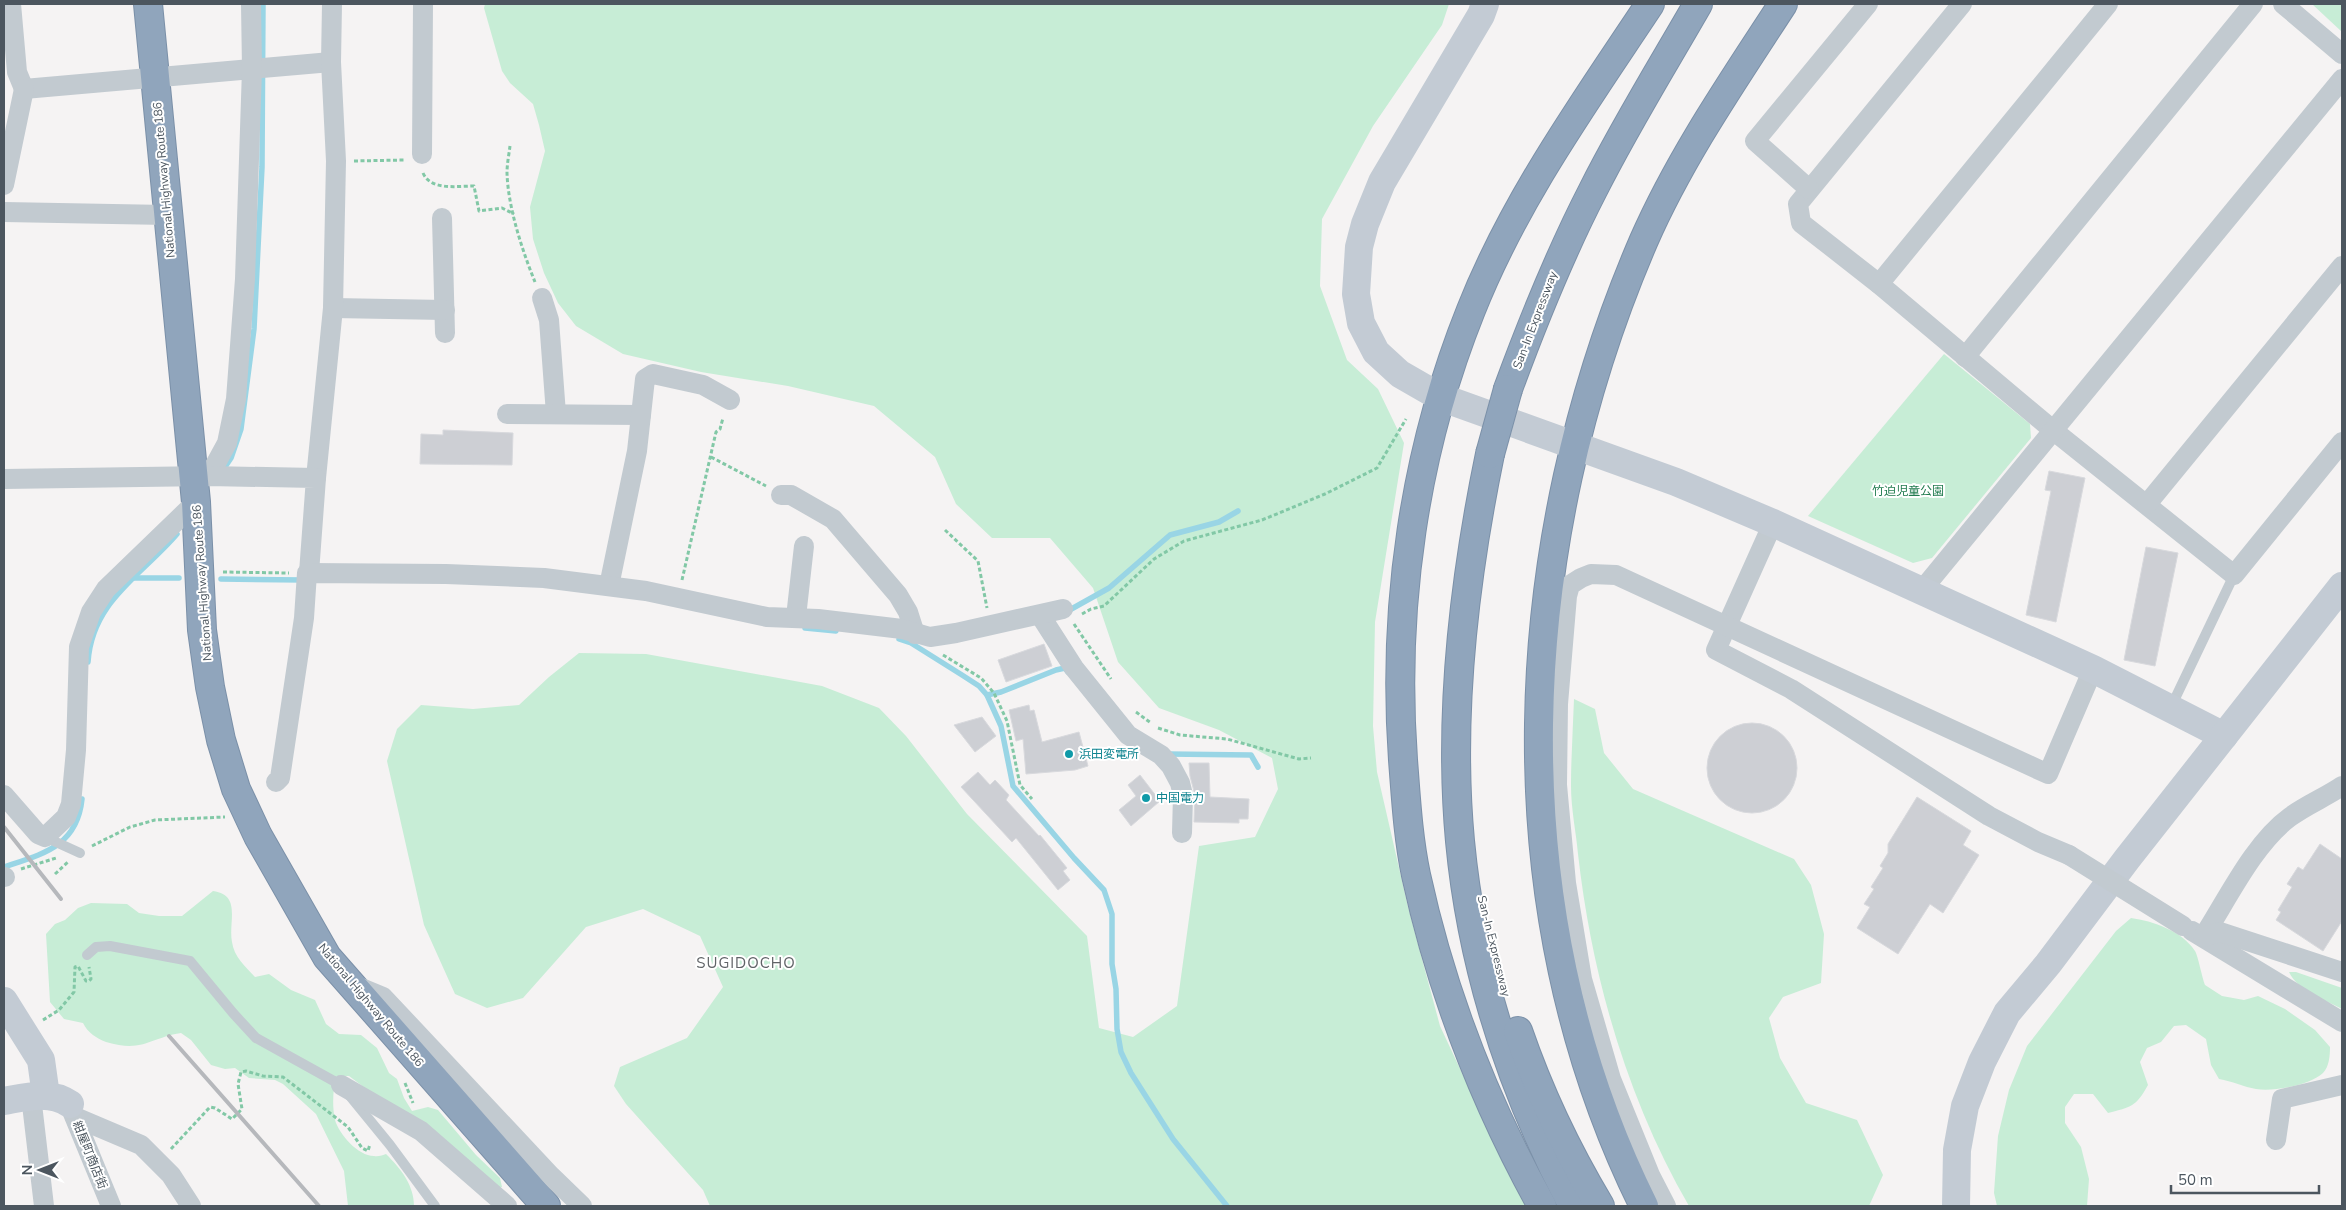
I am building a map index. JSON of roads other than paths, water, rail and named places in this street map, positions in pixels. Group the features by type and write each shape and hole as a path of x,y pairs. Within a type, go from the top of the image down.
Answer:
{"highway":[{"name":"National Highway Route 186","path":"148,4 168,215 200,485 198,572 202,630 216,713 236,789 318,943 349,983 546,1206"},
{"path":"1542,1206 1495,1113 1453,1006 1433,941 1416,873 1406,800 1401,728 1400,655 1405,584 1414,510 1425,452 1440,397 1471,309 1500,246 1532,186 1572,121 1650,4"},
{"name":"San-In Expressway","path":"1573,1206 1546,1155 1521,1096 1489,997 1474,936 1465,880 1457,794 1456,742 1460,666 1470,564 1490,454 1508,390 1531,325 1560,257 1593,188 1698,4"},
{"path":"1644,1206 1607,1120 1585,1055 1564,977 1552,919 1543,848 1539,778 1539,706 1550,569 1574,444 1606,338 1645,239 1696,139 1783,4"},
{"name":"San-In Expressway","path":"1460,666 1471,838 1491,944 1514,1022 1544,1098 1566,1145 1600,1206"}],"street":[{"path":"4,185 24,90 17,72 11,4"},
{"path":"4,794 38,834 49,838 66,817 71,804 76,750 79,647 91,612 106,589 200,485 227,443 234,415 245,279 252,69 252,4"},
{"path":"276,782 280,778 292,708 307,577 333,308 336,161 331,62 332,4"},
{"path":"417,161 423,4"},
{"path":"1485,4 1481,15 1382,182 1359,247 1356,294 1362,323 1376,352 1400,374 1440,397 1676,482 1773,523 2093,669 2224,736"},
{"path":"1809,189 1755,141 1868,4"},
{"path":"1962,4 1809,189 1798,204 1800,223 1879,284 2054,431 2234,575 2342,442"},
{"path":"1879,284 2108,4"},
{"path":"1965,357 2253,4"},
{"path":"2284,4 2342,54"},
{"path":"24,90 331,62"},
{"path":"1922,590 2342,79"},
{"path":"4,212 168,215"},
{"path":"442,218 445,333"},
{"path":"2147,504 2342,266"},
{"path":"542,298 549,320 556,414"},
{"path":"333,308 444,310"},
{"path":"609,586 637,451 645,380 653,374 703,385 730,400"},
{"path":"507,414 641,415"},
{"path":"4,479 200,485 316,478"},
{"path":"782,495 791,495 832,518 898,595 908,612 915,634"},
{"path":"1773,523 1716,650 1791,689 1989,816 2038,842 2069,855 2342,1022"},
{"path":"796,618 804,546"},
{"path":"307,577 446,574 544,578 609,586 678,598 767,617 796,618 902,629 930,637 1040,615 1067,615"},
{"path":"1666,1206 1650,1175 1611,1080 1582,979 1566,883 1557,785 1558,704 1567,596 1570,585 1592,574 1616,575 2048,774 2093,669"},
{"path":"1956,1206 1957,1150 1965,1106 1982,1062 2007,1013 2048,964 2342,586"},
{"path":"1040,615 1074,668 1128,735 1161,755 1171,766 1180,783 1182,795 1182,832"},
{"path":"2203,937 2261,846 2274,830 2303,808 2342,786"},
{"path":"2203,937 2220,932 2342,972"},
{"path":"349,983 383,997 551,1176 582,1206"},
{"path":"4,1000 40,1060 55,1103 44,1206"},
{"path":"340,1085 419,1129 507,1206"},
{"path":"2276,1140 2282,1099 2342,1085"},
{"path":"4,1101 55,1103 141,1145 171,1175 191,1206"},
{"name":"紺屋町商店街","path":"55,1103 111,1206"}],"lane":[{"path":"2171,709 2234,575"},
{"path":"49,838 67,853 80,853"},
{"path":"87,955 96,947 110,946 154,956 190,961 256,1038 340,1085 370,1120 435,1206"}],"waterway":[{"path":"223,470 231,458 241,429 254,329 262,167 263,4"},
{"path":"1066,612 1109,588 1170,535 1219,522 1238,511"},
{"path":"88,662 91,641 108,606 120,591 177,534"},
{"path":"133,578 179,578"},
{"path":"221,579 304,580"},
{"path":"805,628 836,631"},
{"path":"899,639 911,643 962,675 979,686 987,695 1001,726 1013,786 1074,858 1104,890 1112,914 1112,964 1116,989 1117,1029 1121,1052 1131,1073 1173,1139 1227,1206"},
{"path":"987,695 1001,692 1056,670 1065,668 1068,672"},
{"path":"1167,754 1251,755 1258,767"},
{"path":"4,867 32,858 55,846 65,838 73,828 79,815 82,799"}],"railway":[{"path":"4,827 61,899"},
{"path":"169,1036 319,1206"}],"place":[{"name":"浜田変電所","path":"1069,754"},
{"name":"中国電力","path":"1146,798"}],"district":[{"name":"SUGIDOCHO","path":"746,963"}],"park label":[{"name":"竹迫児童公園","path":"1908,491"}]}
